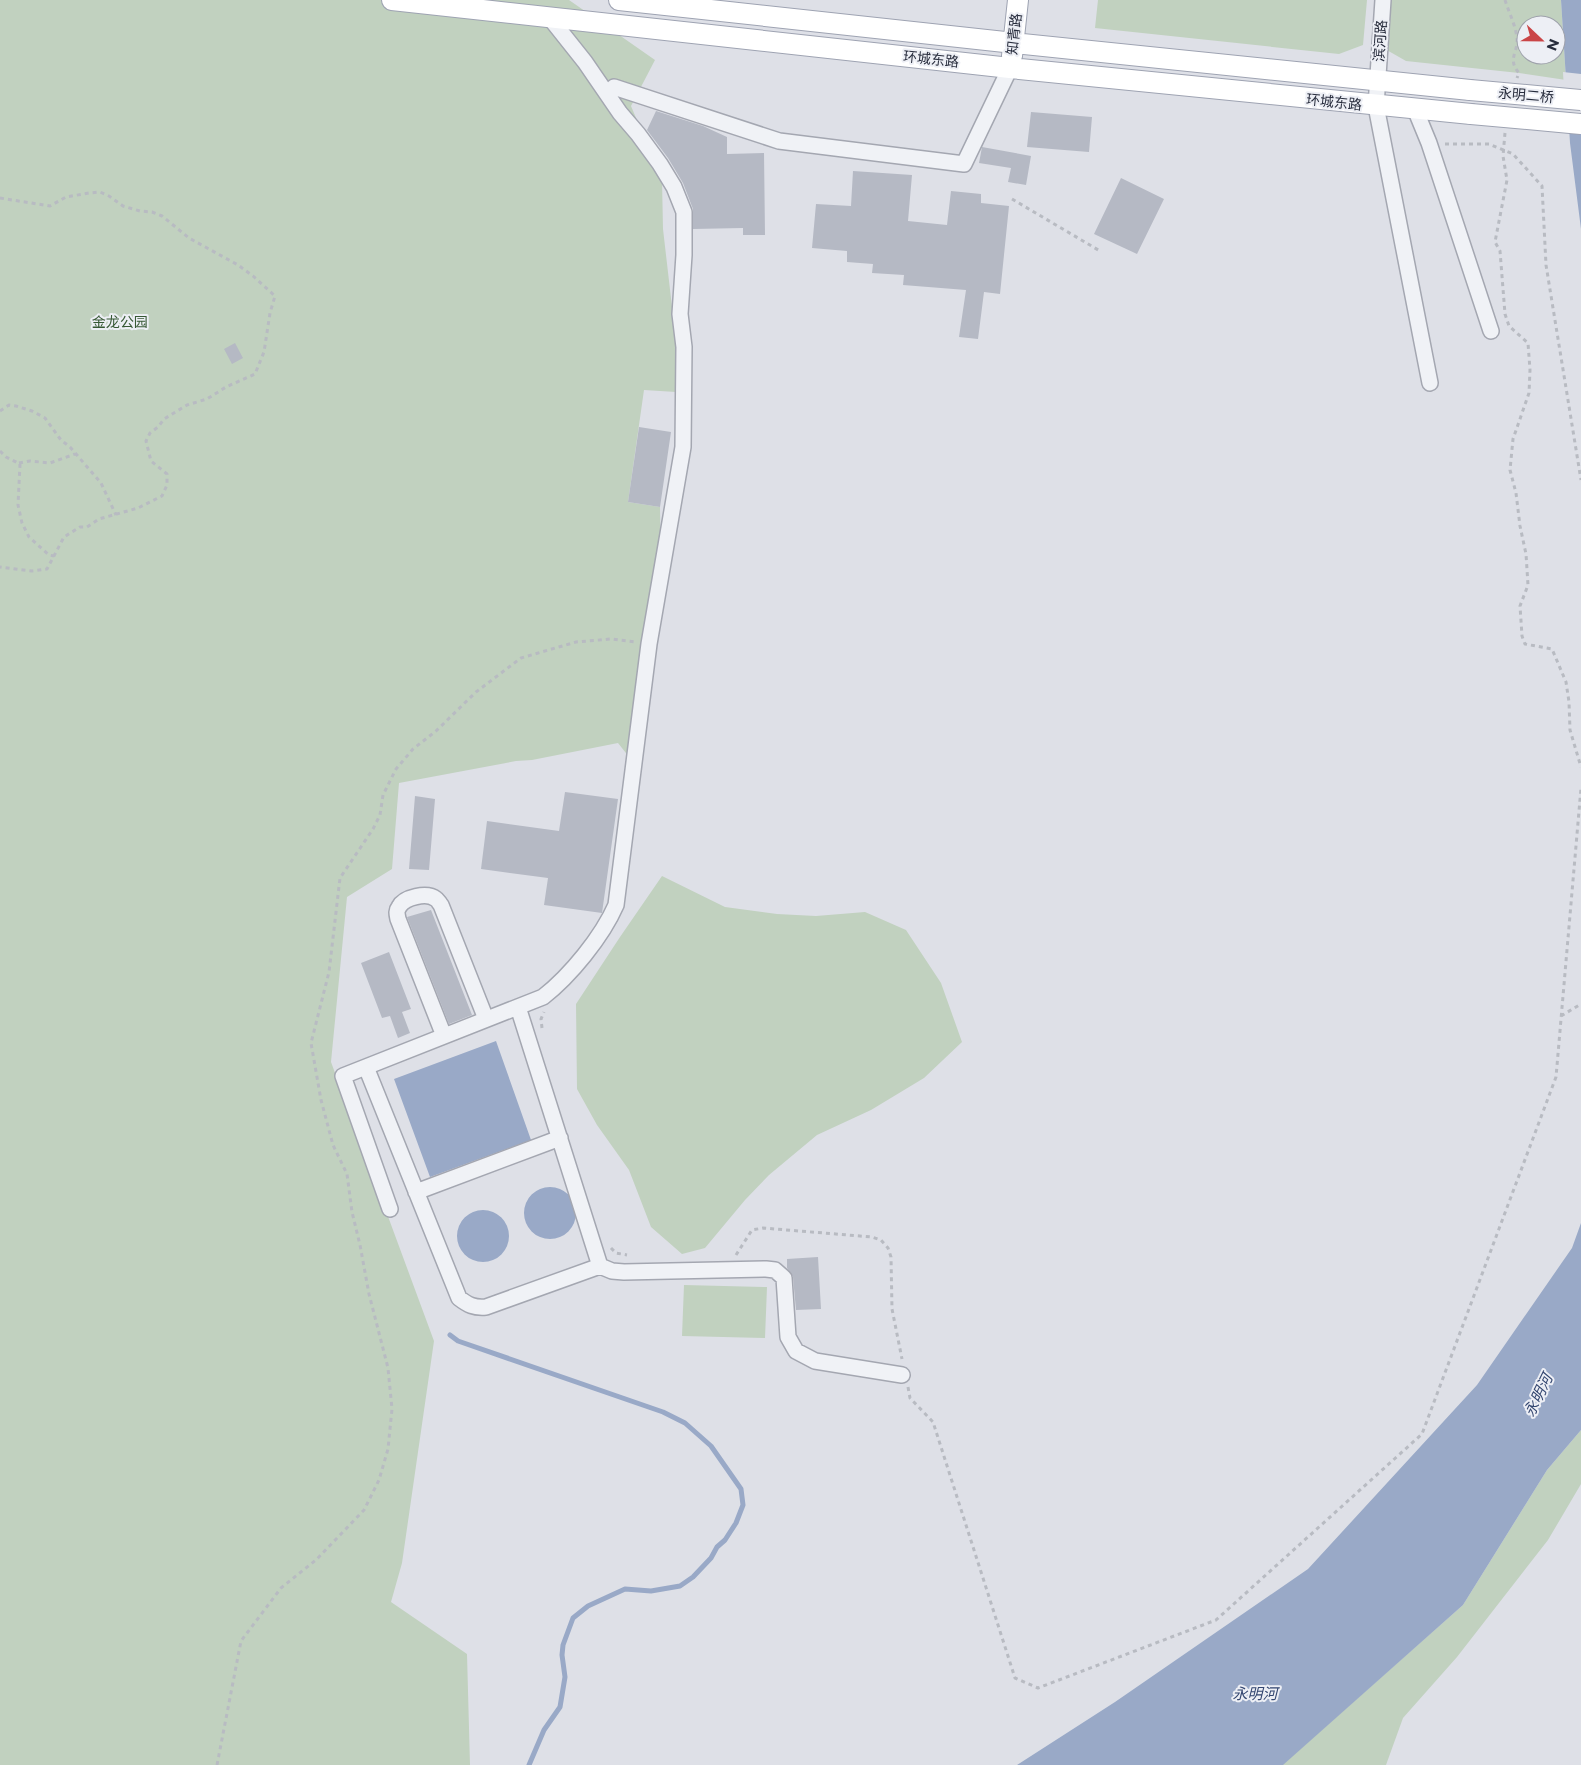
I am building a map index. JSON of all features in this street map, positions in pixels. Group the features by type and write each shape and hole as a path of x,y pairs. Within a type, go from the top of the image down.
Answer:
{"main road":[{"name":"环城东路","path":"392,0 1010,68 1471,114"},
{"name":"环城东路","path":"619,0 1470,90"},
{"name":"知青路","path":"1010,68 1018,0"},
{"name":"永明二桥","path":"1470,90 1581,100"},
{"name":"永明二桥","path":"1471,114 1581,124"}],"street":[{"name":"滨河路","path":"1383,0 1376,106 1430,383"},
{"path":"390,1208 343,1076 543,997 557,987 598,937 608,923 616,905 649,644 683,447 684,347 680,314 684,255 684,212 660,164 550,18"},
{"path":"614,86 779,141 964,164 1010,68"},
{"path":"1416,109 1429,143 1490,331"},
{"path":"444,1036 398,919 397,911 399,905 406,899 426,896 436,898 441,906 486,1020"},
{"path":"518,1007 600,1266"},
{"path":"366,1067 459,1298 468,1305 476,1308 486,1307 600,1266 612,1271 624,1272 775,1270 784,1278 788,1337 796,1351 815,1361 904,1375"},
{"path":"416,1192 560,1138"}],"path":[{"path":"1505,0 1515,26 1517,48 1513,58 1515,68 1519,73 1517,81"},
{"path":"1505,132 1504,150 1507,180 1494,242 1500,251 1505,314 1509,326 1528,343 1530,359 1529,393 1513,439 1510,470 1516,493 1526,554 1528,585 1520,606 1522,636 1525,644 1552,649 1566,682 1570,730 1581,766"},
{"path":"1429,143 1489,144 1514,154 1542,186 1546,266 1581,480"},
{"path":"0,198 50,206 66,197 100,192 123,206 162,216 189,238 254,276 275,296 264,352 255,374 226,387 207,399 187,405 164,418 150,433 146,441 151,462 167,474 167,485 162,496 138,508 99,519 87,527 80,527 64,537 47,569 40,571 0,567"},
{"path":"1012,199 1100,251"},
{"path":"0,411 9,405 16,406 45,418 61,440 70,447 101,483 116,515"},
{"path":"0,451 6,458 18,463 30,461 50,463 76,454"},
{"path":"18,463 20,464 20,472 18,505 22,523 29,538 49,555 54,556"},
{"path":"735,1256 741,1250 752,1230 764,1228 872,1237 881,1240 888,1248 891,1257 892,1309 897,1342 910,1398 933,1422 1015,1678 1038,1688 1216,1620 1422,1434 1556,1078 1581,788"},
{"path":"542,1035 541,1019 552,991"},
{"path":"1561,1016 1581,1004"},
{"path":"608,1243 611,1249 616,1252 634,1255"}],"green space":[{"name":"金龙公园","path":"0,0 569,0 655,60 631,106 662,180 663,229 677,350 676,392 644,390 628,502 660,507 661,578 641,772 618,743 399,783 392,869 347,897 331,1062 434,1341 402,1563 391,1602 467,1654 470,1765 0,1765"},
{"path":"1098,0 1367,0 1363,45 1339,54 1095,28"},
{"path":"1388,0 1561,0 1562,15 1516,15 1516,65 1565,65 1566,80 1406,61 1385,49"},
{"path":"662,876 725,907 777,914 816,916 865,912 906,930 941,983 962,1042 924,1078 871,1110 817,1135 769,1175 745,1200 705,1248 682,1254 651,1227 629,1170 597,1125 577,1089 576,1004"},
{"path":"684,1285 767,1287 765,1338 682,1336"},
{"path":"1581,1430 1581,1484 1548,1540 1457,1657 1403,1718 1386,1765 1282,1765 1463,1605 1547,1470"}],"water":[{"path":"1561,0 1581,0 1581,229 1570,143 1565,65 1566,15 1562,15"},
{"path":"496,1041 531,1140 430,1177 394,1079"},
{"path":"550,1187 560,1189 568,1195 574,1203 576,1213 574,1223 568,1231 560,1237 550,1239 540,1237 532,1231 526,1223 524,1213 526,1203 532,1195 540,1189"},
{"path":"483,1210 493,1212 501,1218 507,1226 509,1236 507,1246 501,1254 493,1260 483,1262 473,1260 465,1254 459,1246 457,1236 459,1226 465,1218 473,1212"},
{"name":"永明河","path":"1581,1223 1581,1430 1547,1470 1463,1605 1283,1765 1017,1765 1115,1702 1308,1569 1477,1385 1572,1248"}],"pier":[{"path":"1563,72 1581,74 1581,132 1566,131"}],"building":[{"path":"656,111 703,126 727,137 727,154 764,153 765,235 743,235 743,228 693,229 693,209 683,183 668,158 647,130"},
{"path":"1031,112 1092,117 1089,152 1027,147"},
{"path":"982,147 1031,156 1026,185 1008,182 1011,168 979,163"},
{"path":"853,171 912,175 908,221 947,225 951,191 981,194 981,203 1009,206 1000,294 984,292 978,339 959,337 966,290 903,285 904,275 872,273 873,264 847,262 847,251 812,248 816,204 851,206"},
{"path":"1121,178 1164,199 1137,254 1094,234"},
{"path":"235,343 243,358 232,364 224,349"},
{"path":"639,427 671,432 660,507 628,502"},
{"path":"565,792 618,799 602,913 544,905 548,878 481,869 487,821 559,831"},
{"path":"415,796 435,799 429,870 409,869"},
{"path":"431,910 472,1015 449,1024 407,917"},
{"path":"389,952 411,1009 402,1012 410,1033 398,1038 390,1016 382,1018 361,963"},
{"path":"818,1257 821,1309 796,1310 793,1277 787,1268 787,1259"}],"waterway":[{"path":"450,1335 458,1341 663,1412 685,1423 711,1446 741,1489 743,1505 736,1523 725,1540 717,1547 711,1558 693,1577 680,1586 651,1591 625,1589 588,1606 573,1618 563,1645 562,1655 565,1677 560,1707 544,1730 529,1765"}]}
